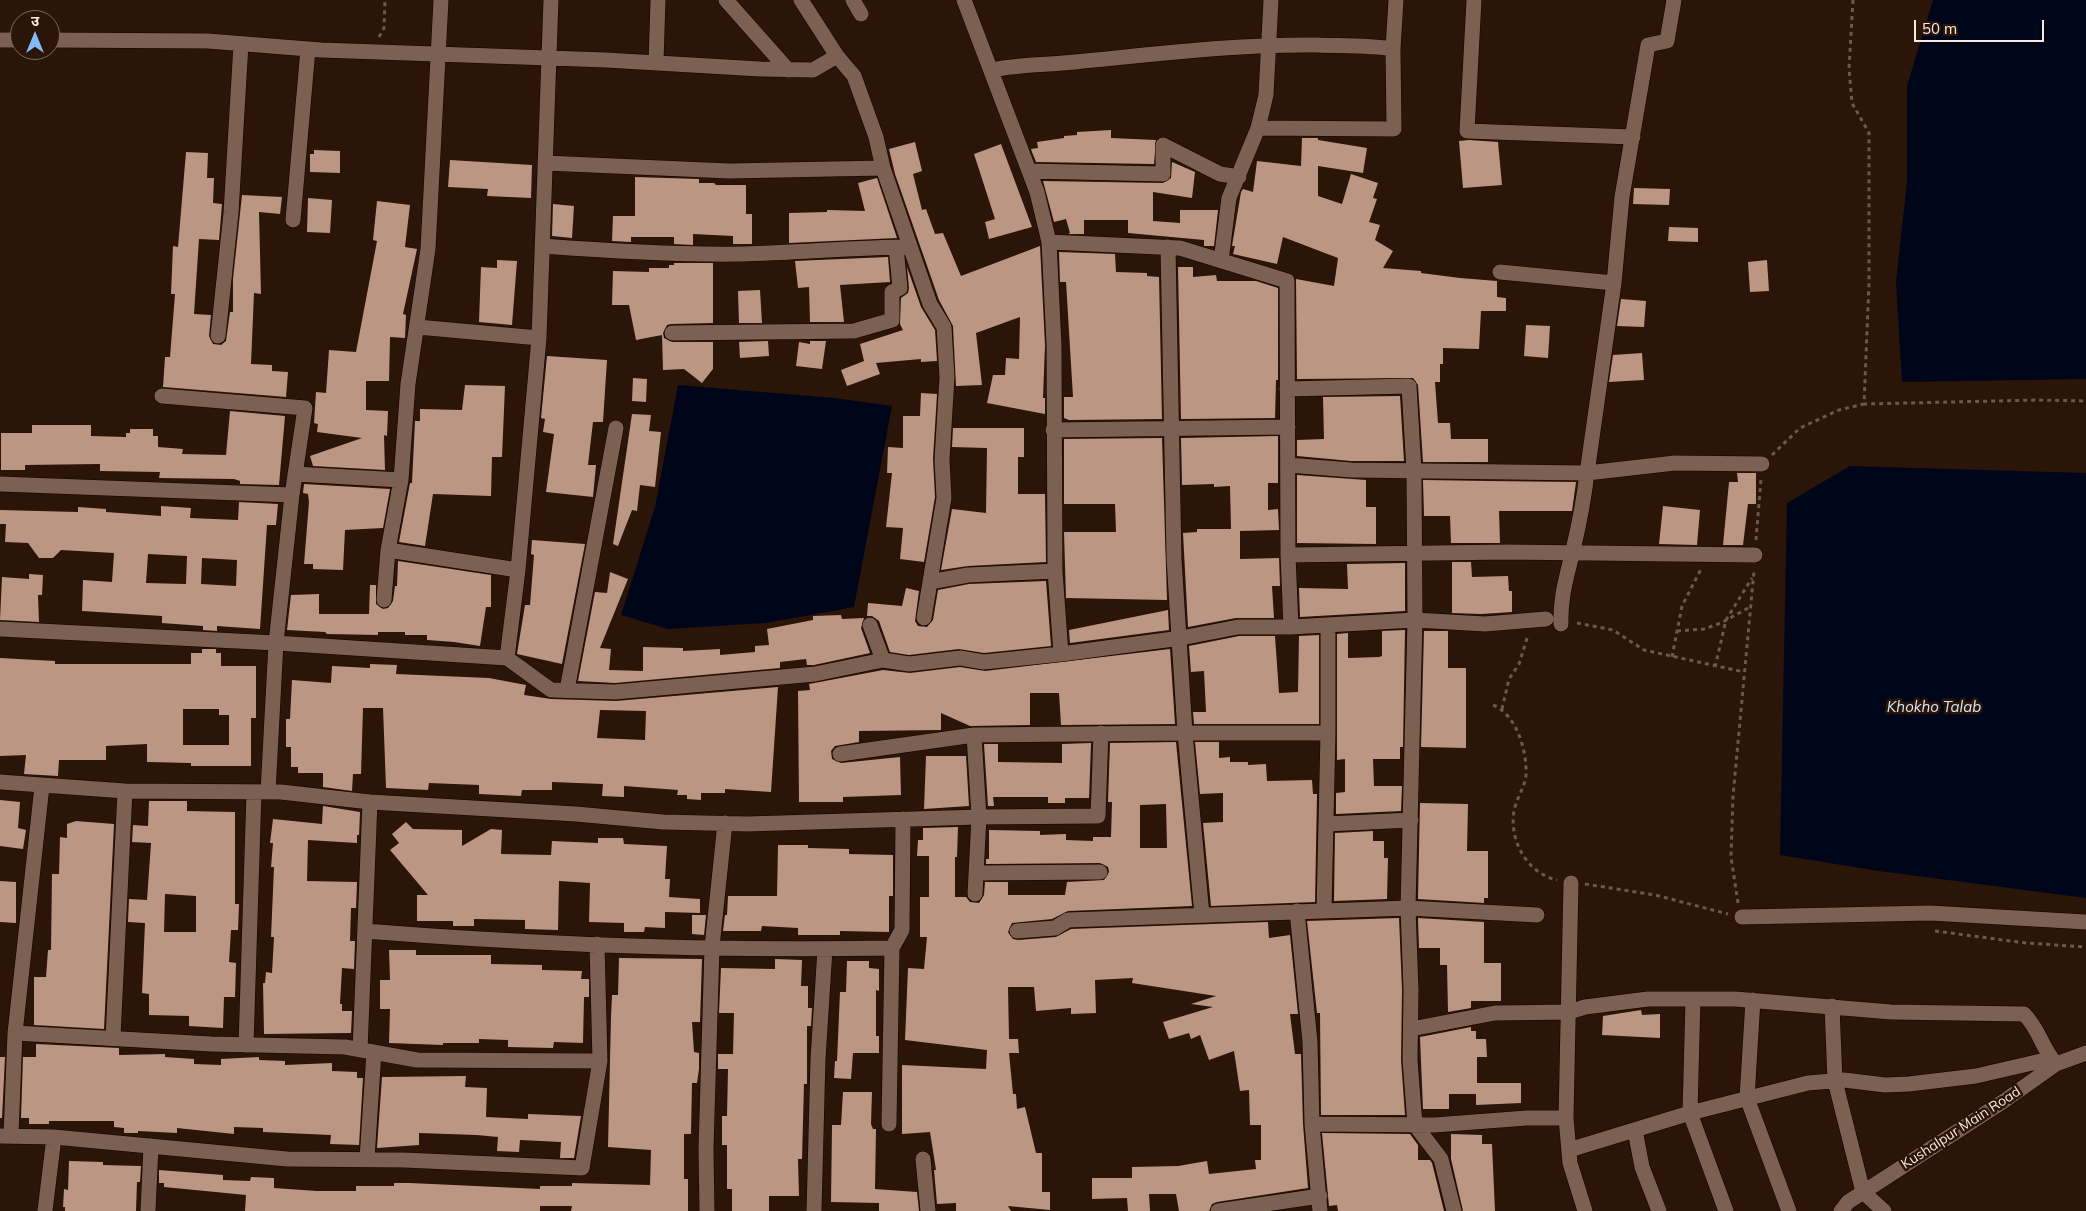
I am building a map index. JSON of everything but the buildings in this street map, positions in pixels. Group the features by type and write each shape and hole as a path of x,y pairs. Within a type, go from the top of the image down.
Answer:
{"street":[{"path":"384,600 388,550 401,480 408,384 428,249 441,0"},
{"path":"506,658 518,570 539,338 551,0"},
{"path":"656,63 658,0"},
{"path":"726,0 788,70"},
{"path":"802,0 837,56 854,76 876,137 903,247 930,304 944,327 947,377 942,460 944,498 924,618"},
{"path":"853,0 861,14"},
{"path":"964,0 1037,192 1049,242 1054,345 1054,571 1061,654"},
{"path":"1221,261 1229,198 1258,128 1266,95 1270,44 1270,0"},
{"path":"1258,128 1394,129 1393,49 1396,0"},
{"path":"1474,0 1467,131 1633,137"},
{"path":"1561,624 1560,606 1563,586 1583,509 1614,284 1622,197 1648,45 1666,41 1674,0"},
{"path":"60,40 127,39 369,52 549,58 788,70 813,70 837,56"},
{"path":"218,336 230,213 240,44"},
{"path":"992,70 1018,64 1074,62 1209,47 1270,44 1376,46 1393,49"},
{"path":"293,220 308,49"},
{"path":"1029,171 1163,174 1163,145 1220,174 1239,177"},
{"path":"545,163 729,171 883,168"},
{"path":"1049,242 1180,248 1287,281 1288,555 1291,627"},
{"path":"543,246 644,254 743,254 903,247"},
{"path":"672,333 854,331 892,320 892,292 900,288 903,247"},
{"path":"1168,247 1174,559 1181,638 1185,733 1202,915"},
{"path":"1500,272 1614,284"},
{"path":"417,328 539,338"},
{"path":"1288,389 1409,386 1414,471 1415,620 1408,908 1410,1060 1415,1125 1441,1160 1454,1211"},
{"path":"162,396 305,408 292,495 261,792 246,1045"},
{"path":"1053,430 1173,430 1288,427"},
{"path":"567,690 616,428"},
{"path":"1288,465 1352,470 1587,473 1675,463 1762,464"},
{"path":"295,474 401,480"},
{"path":"0,484 292,495"},
{"path":"388,550 518,570"},
{"path":"1288,555 1573,553 1755,555"},
{"path":"930,582 968,575 1054,571"},
{"path":"0,630 276,643 506,658 551,690 615,692 815,674 883,660 909,664 960,658 984,662 1061,654 1181,638 1238,627 1291,627 1415,620 1485,624 1546,619"},
{"path":"870,625 883,660"},
{"path":"1324,910 1328,733 1328,625"},
{"path":"0,782 125,791 261,792 370,802 576,814 663,822 725,823 1098,816 1101,733"},
{"path":"840,754 974,735 1328,733"},
{"path":"974,735 979,817 975,894"},
{"path":"42,786 6,1136 54,1137 287,1159 582,1168 600,1061 597,944"},
{"path":"113,1037 125,791"},
{"path":"367,1160 365,931 370,802"},
{"path":"889,1124 892,948 902,930 903,819"},
{"path":"1326,824 1411,820"},
{"path":"707,1211 706,1140 712,947 725,823"},
{"path":"976,874 1100,872"},
{"path":"1570,883 1566,1118 1570,1163 1585,1211"},
{"path":"1017,931 1054,928 1068,920 1324,910 1408,908 1537,915"},
{"path":"1218,1211 1320,1204 1312,1124 1310,1042 1297,911"},
{"path":"1742,917 1930,912 2086,922"},
{"path":"365,931 450,938 597,944 825,949 892,948"},
{"path":"814,1211 818,1058 825,949"},
{"path":"1411,1029 1496,1013 1569,1012 1585,1006 1648,999 1753,1000 1891,1012 2024,1014 2035,1025 2045,1052 2056,1064"},
{"path":"1693,999 1690,1113 1726,1211"},
{"path":"1753,1000 1747,1098 1789,1211"},
{"path":"1832,1006 1835,1081 1863,1192 1884,1211"},
{"path":"16,1033 246,1045 345,1047 417,1060 600,1061"},
{"name":"Kushalpur Main Road","path":"1833,1211 1845,1206 1863,1192 2004,1101 2056,1064 2086,1053"},
{"path":"1569,1150 1690,1113 1808,1083 1835,1081 1885,1085 1909,1084 1976,1076 2041,1061 2056,1064"},
{"path":"1312,1124 1415,1125 1527,1118 1566,1118"},
{"path":"1635,1130 1642,1167 1659,1211"},
{"path":"45,1211 54,1137"},
{"path":"148,1211 151,1146"},
{"path":"923,1159 928,1211"}],"path":[{"path":"369,52 384,28 386,0"},
{"path":"1853,0 1849,68 1852,103 1868,133 1868,284 1864,404"},
{"path":"1493,705 1502,709 1512,721 1525,751 1526,777 1514,811 1514,836 1521,855 1545,877 1570,883 1655,895 1742,917 1731,857 1733,796 1762,464 1800,428 1839,410 1864,404 2038,400 2086,401"},
{"path":"1672,657 1682,606 1701,571 1704,554"},
{"path":"1715,667 1726,620 1753,576"},
{"path":"1677,631 1704,629 1750,607"},
{"path":"1561,624 1580,622 1613,630 1644,650 1744,672"},
{"path":"1502,709 1509,679 1519,664 1528,636 1534,632"},
{"path":"1931,929 1946,934 2086,947"}],"water":[{"path":"1933,0 2086,0 2086,379 1902,382 1896,282 1907,181 1907,86"},
{"path":"678,385 834,398 892,406 854,607 766,623 668,629 621,615 655,507"},
{"name":"Khokho Talab","path":"1850,466 2086,473 2086,898 1879,871 1780,855 1787,503"}]}
